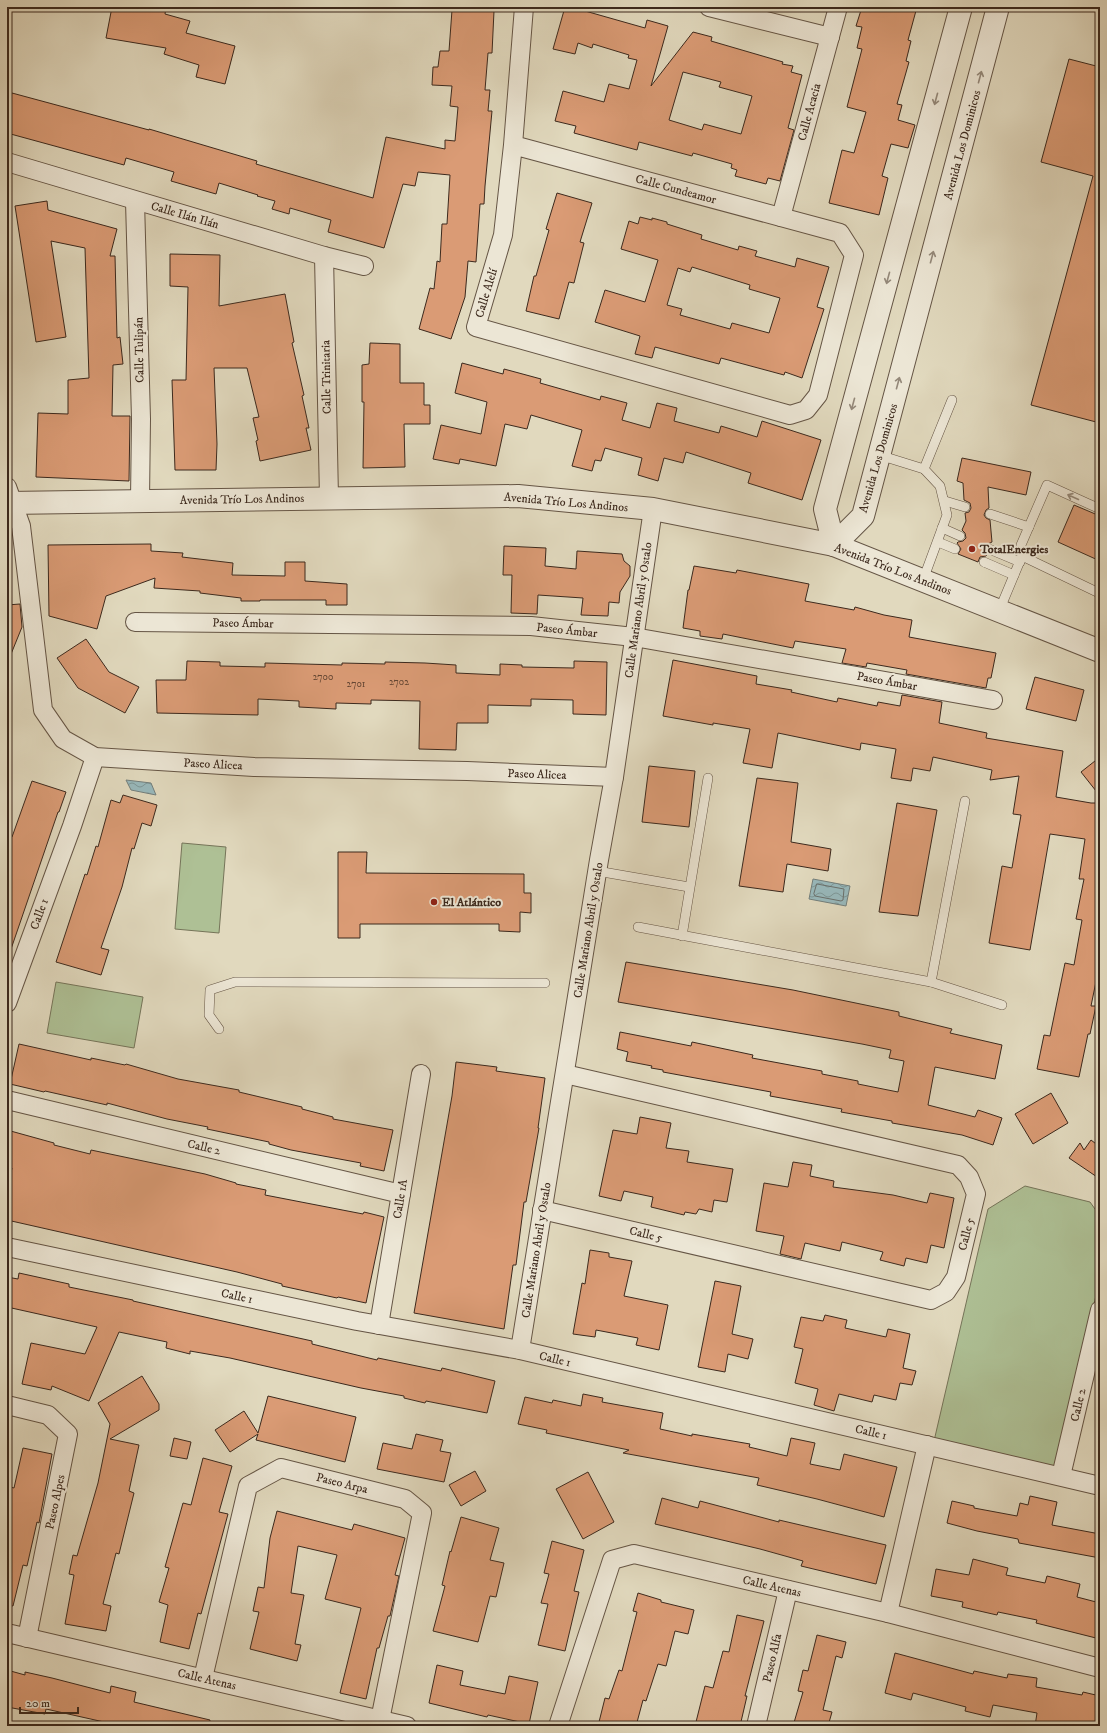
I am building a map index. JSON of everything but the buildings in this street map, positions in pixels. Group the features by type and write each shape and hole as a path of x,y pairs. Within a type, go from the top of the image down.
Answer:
{"street":[{"name":"Calle Alelí","path":"524,7 513,145 503,235 476,327 790,415 806,410 818,395 854,255 840,234"},
{"path":"709,7 830,37"},
{"name":"Calle Acacia","path":"781,218 838,7"},
{"path":"834,546 825,509 961,7"},
{"name":"Avenida Los Dominicos","path":"834,546 863,516 998,7"},
{"name":"Calle Cundeamor","path":"513,145 840,234"},
{"name":"Calle Ilán Ilán","path":"7,162 135,201 324,256 364,266"},
{"name":"Calle Tulipán","path":"135,201 141,419 140,500"},
{"name":"Calle Trinitaria","path":"324,256 328,498"},
{"name":"Avenida Trío Los Andinos","path":"9,498 140,500 518,496 653,509 834,546 1100,651"},
{"name":"Paseo Alicea","path":"9,498 21,526 43,710 63,739 95,757 254,767 467,771 614,777"},
{"name":"Calle Mariano Abril y Ostalo","path":"520,1350 597,871 614,777 653,509"},
{"name":"Paseo Ámbar","path":"135,622 531,626 634,637 993,700"},
{"name":"Calle 1","path":"7,1003 72,826 95,757"},
{"name":"Calle 1A","path":"380,1325 421,1074"},
{"name":"Calle 5","path":"542,1210 931,1300 946,1292 956,1277 976,1194 969,1177 958,1165 565,1074"},
{"name":"Calle 2","path":"7,1100 401,1194"},
{"name":"Calle 1","path":"7,1247 380,1325 520,1350 1100,1486"},
{"name":"Calle 2","path":"1061,1476 1100,1310"},
{"name":"Paseo Alpes","path":"7,1405 48,1415 68,1434 27,1638"},
{"path":"888,1613 927,1445"},
{"name":"Paseo Arpa","path":"203,1678 248,1486 281,1468 405,1499 422,1513 380,1720"},
{"name":"Calle Atenas","path":"558,1726 612,1560 634,1554 888,1613 1100,1668"},
{"name":"Paseo Alfa","path":"756,1726 788,1590"},
{"name":"Calle Atenas","path":"7,1633 407,1726"}],"lane":[{"path":"924,469 952,400"},
{"path":"879,455 924,469 940,486 947,515 938,542 922,580"},
{"path":"998,611 1021,559 1021,545 1047,485 1100,509"},
{"path":"944,501 965,507"},
{"path":"990,514 1029,527"},
{"path":"942,528 960,536"},
{"path":"938,542 955,549"},
{"path":"989,549 1021,559 1100,593"},
{"path":"984,562 1014,575"},
{"path":"682,936 708,778"},
{"path":"931,982 965,801"},
{"path":"597,871 689,887"},
{"path":"638,927 931,982 1002,1005"},
{"path":"219,1029 209,1015 210,990 235,982 545,983"}],"green space":[{"path":"182,843 226,847 219,933 175,929"},
{"path":"56,982 143,997 134,1048 47,1033"},
{"path":"1025,1186 1090,1202 1100,1216 1100,1278 1056,1469 934,1441 988,1209"}],"water":[{"path":"126,780 151,783 156,795 131,790"},
{"path":"813,879 850,886 846,906 809,899"}],"place":[{"name":"TotalEnergies","path":"972,549"},
{"name":"El Atlántico","path":"434,902"}]}
